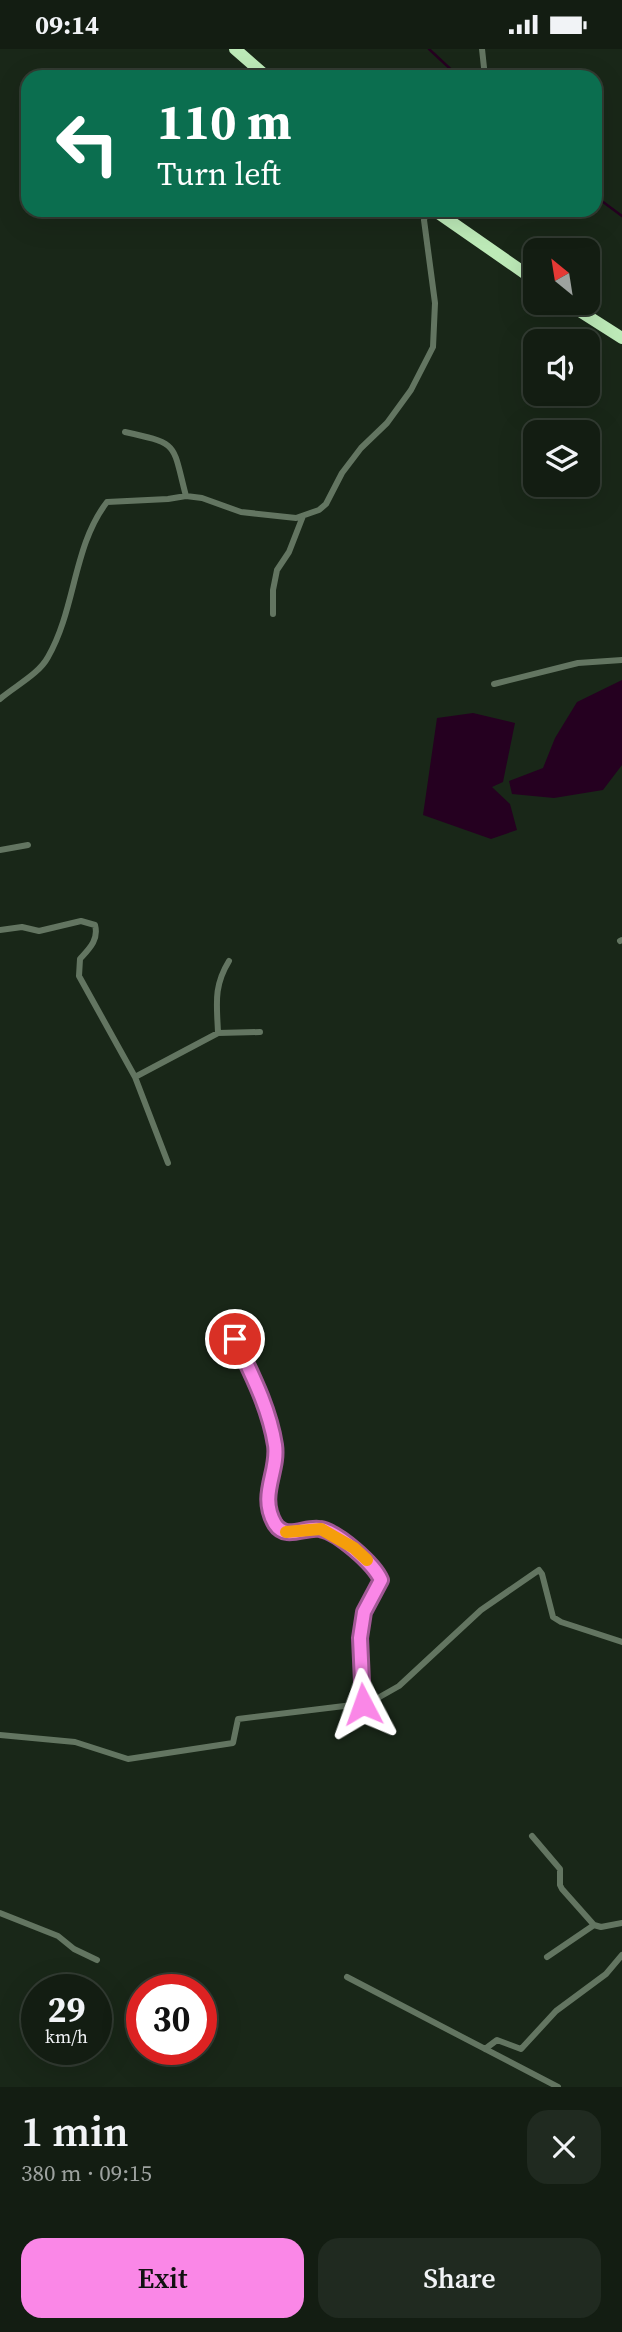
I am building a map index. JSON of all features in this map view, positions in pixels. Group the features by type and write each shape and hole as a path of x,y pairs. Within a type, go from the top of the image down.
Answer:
{"highway":[{"path":"235,49 259,70"},
{"path":"444,217 523,272"},
{"path":"587,315 622,338"}],"street":[{"path":"482,49 484,70"},
{"path":"0,699 48,658 69,603 85,542 96,516 107,502 186,496 202,498 241,512 296,518 319,510 326,504 342,473 387,423 411,390 433,347 435,303 425,235 425,217"},
{"path":"125,432 166,442 173,448 186,496"},
{"path":"273,614 273,590 277,571 289,552 303,516"},
{"path":"494,684 578,663 622,660"},
{"path":"0,850 28,845"},
{"path":"0,930 22,927 39,931 81,921 95,925 97,932 93,943 80,959 79,976 135,1076 168,1163"},
{"path":"218,1033 216,989 229,961"},
{"path":"135,1076 218,1033 260,1032"},
{"path":"235,1339 272,1424 276,1450 269,1482 268,1510 275,1524 280,1530 292,1533 321,1529 354,1548 376,1568 381,1580 364,1612 360,1638 363,1704"},
{"path":"0,1735 75,1742 128,1759 233,1743 238,1719 369,1703 399,1686 481,1610 539,1570 553,1617 622,1643"},
{"path":"531,1836 560,1868 562,1889 594,1925 601,1927 622,1923"},
{"path":"0,1913 58,1935 74,1949 97,1960"},
{"path":"547,1957 594,1925"},
{"path":"485,2049 497,2040 521,2049 556,2011 606,1974 622,1955"},
{"path":"347,1977 558,2087"}],"shaded area":[{"path":"622,680 622,765 603,790 554,798 512,794 509,781 543,768 555,738 577,702"},
{"path":"473,713 515,723 503,782 492,787 510,804 517,830 491,839 423,815 437,718"}],"waterway":[{"path":"429,49 452,70"},
{"path":"602,201 622,216"}],"slow traffic":[{"path":"286,1532 321,1529 354,1548 367,1560"}],"route":[{"path":"235,1339 272,1424 276,1450 269,1482 268,1510 275,1524 280,1530 292,1533 321,1529 354,1548 376,1568 381,1580 364,1612 360,1638 363,1704"}]}
